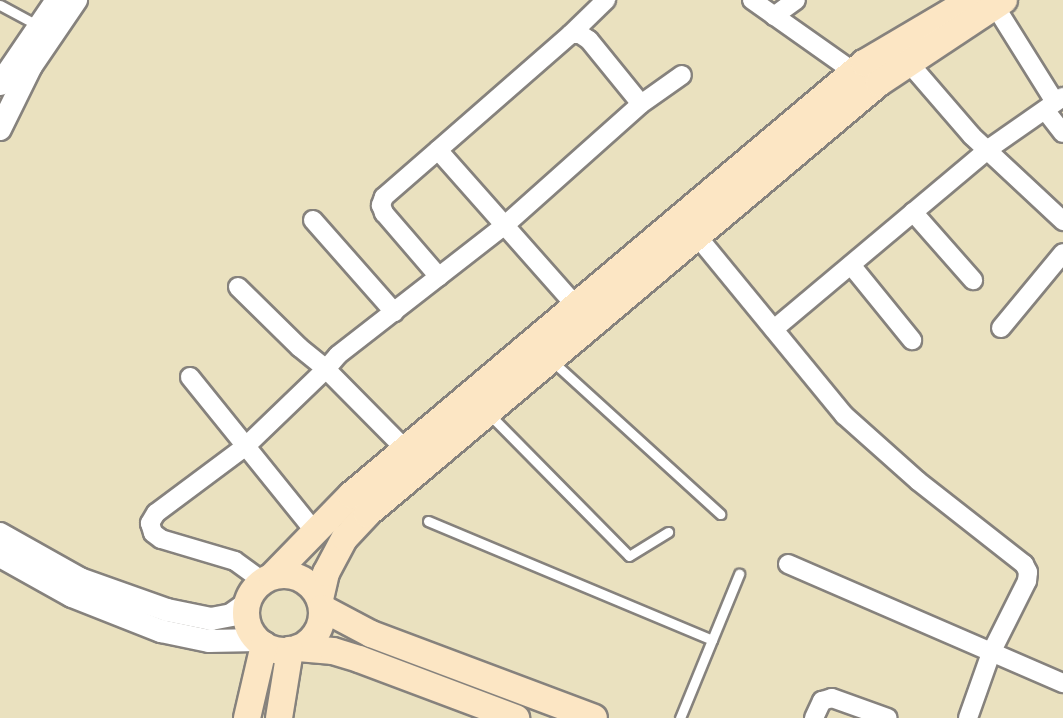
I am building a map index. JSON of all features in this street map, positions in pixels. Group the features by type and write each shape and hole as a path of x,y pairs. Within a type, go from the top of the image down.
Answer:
{"main road":[{"path":"516,718 333,651 273,649 260,643 247,623 247,604 256,586 268,578 316,533 351,495 487,412 879,82 909,63 990,2"},
{"path":"279,718 294,649 314,637 320,628 326,573 345,538 414,458 576,306 854,72 990,2"},
{"path":"268,578 282,574 301,578 315,590 321,604 371,634 594,718"},
{"path":"248,718 260,643"}],"street":[{"path":"0,84 57,0"},
{"path":"0,129 31,66 76,0"},
{"path":"439,277 384,213 381,205 384,197 571,34 606,0"},
{"path":"753,0 854,72"},
{"path":"774,16 796,0"},
{"path":"990,2 1054,103 1063,133"},
{"path":"571,34 580,34 589,40 641,104"},
{"path":"909,63 987,150 1063,221"},
{"path":"268,578 235,561 161,539 153,533 150,523 156,513 246,446 338,355 504,226 641,104 682,75"},
{"path":"774,329 987,150 1054,103"},
{"path":"438,150 576,306"},
{"path":"913,212 972,280"},
{"path":"314,220 394,312"},
{"path":"697,236 844,415 918,481 1024,564 1028,572 1027,581 991,652 968,718"},
{"path":"1001,328 1063,253"},
{"path":"850,265 912,340"},
{"path":"238,287 299,347 326,369 414,458"},
{"path":"190,377 316,533"},
{"path":"0,534 80,579 167,610 211,619 231,615 247,604"},
{"path":"0,556 72,596 161,631 209,641 260,643"},
{"path":"788,564 1063,682"},
{"path":"814,718 822,701 832,698 888,718"}],"lane":[{"path":"0,5 39,26"},
{"path":"550,359 720,514"},
{"path":"487,412 629,556 668,532"},
{"path":"428,521 712,640"},
{"path":"680,718 739,574"}]}
